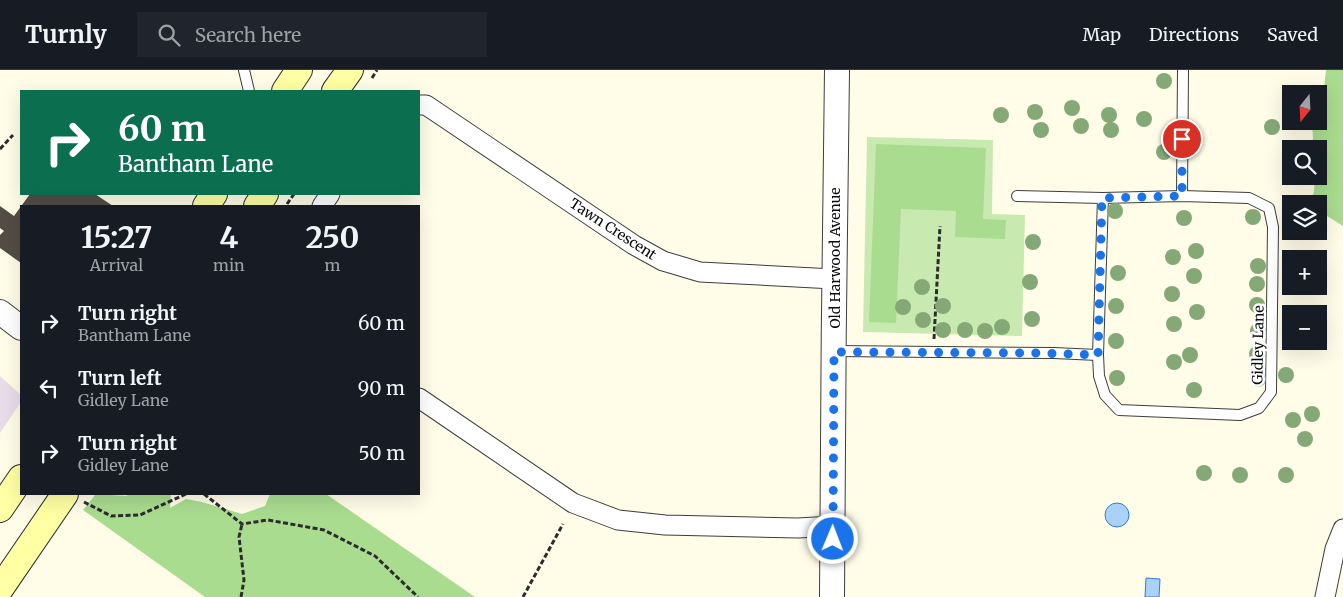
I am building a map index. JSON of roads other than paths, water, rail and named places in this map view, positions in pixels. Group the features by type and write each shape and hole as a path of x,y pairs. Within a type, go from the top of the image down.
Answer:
{"main road":[{"path":"286,90 299,70"},
{"path":"337,90 350,70"},
{"path":"0,510 20,480"},
{"path":"0,589 74,498"}],"street":[{"name":"Old Harwood Avenue","path":"832,597 837,70"},
{"name":"Tawn Crescent","path":"420,105 426,105 634,245 663,261 700,272 834,279"},
{"path":"0,312 20,327"},
{"path":"420,399 573,503 618,520 665,525 798,528 833,526"},
{"path":"1325,597 1335,549 1343,529"}],"lane":[{"path":"244,70 249,90"},
{"path":"1182,196 1183,70"},
{"name":"Gidley Lane","path":"1017,196 1249,198 1269,208 1273,227 1271,392 1259,408 1240,415 1119,410 1106,394 1099,376 1098,355 1102,198"},
{"path":"834,352 1098,355"}],"water":[{"path":"1117,503 1126,506 1129,515 1126,524 1117,527 1108,524 1105,515 1108,506"},
{"path":"1146,578 1160,579 1159,597 1145,597"}]}
